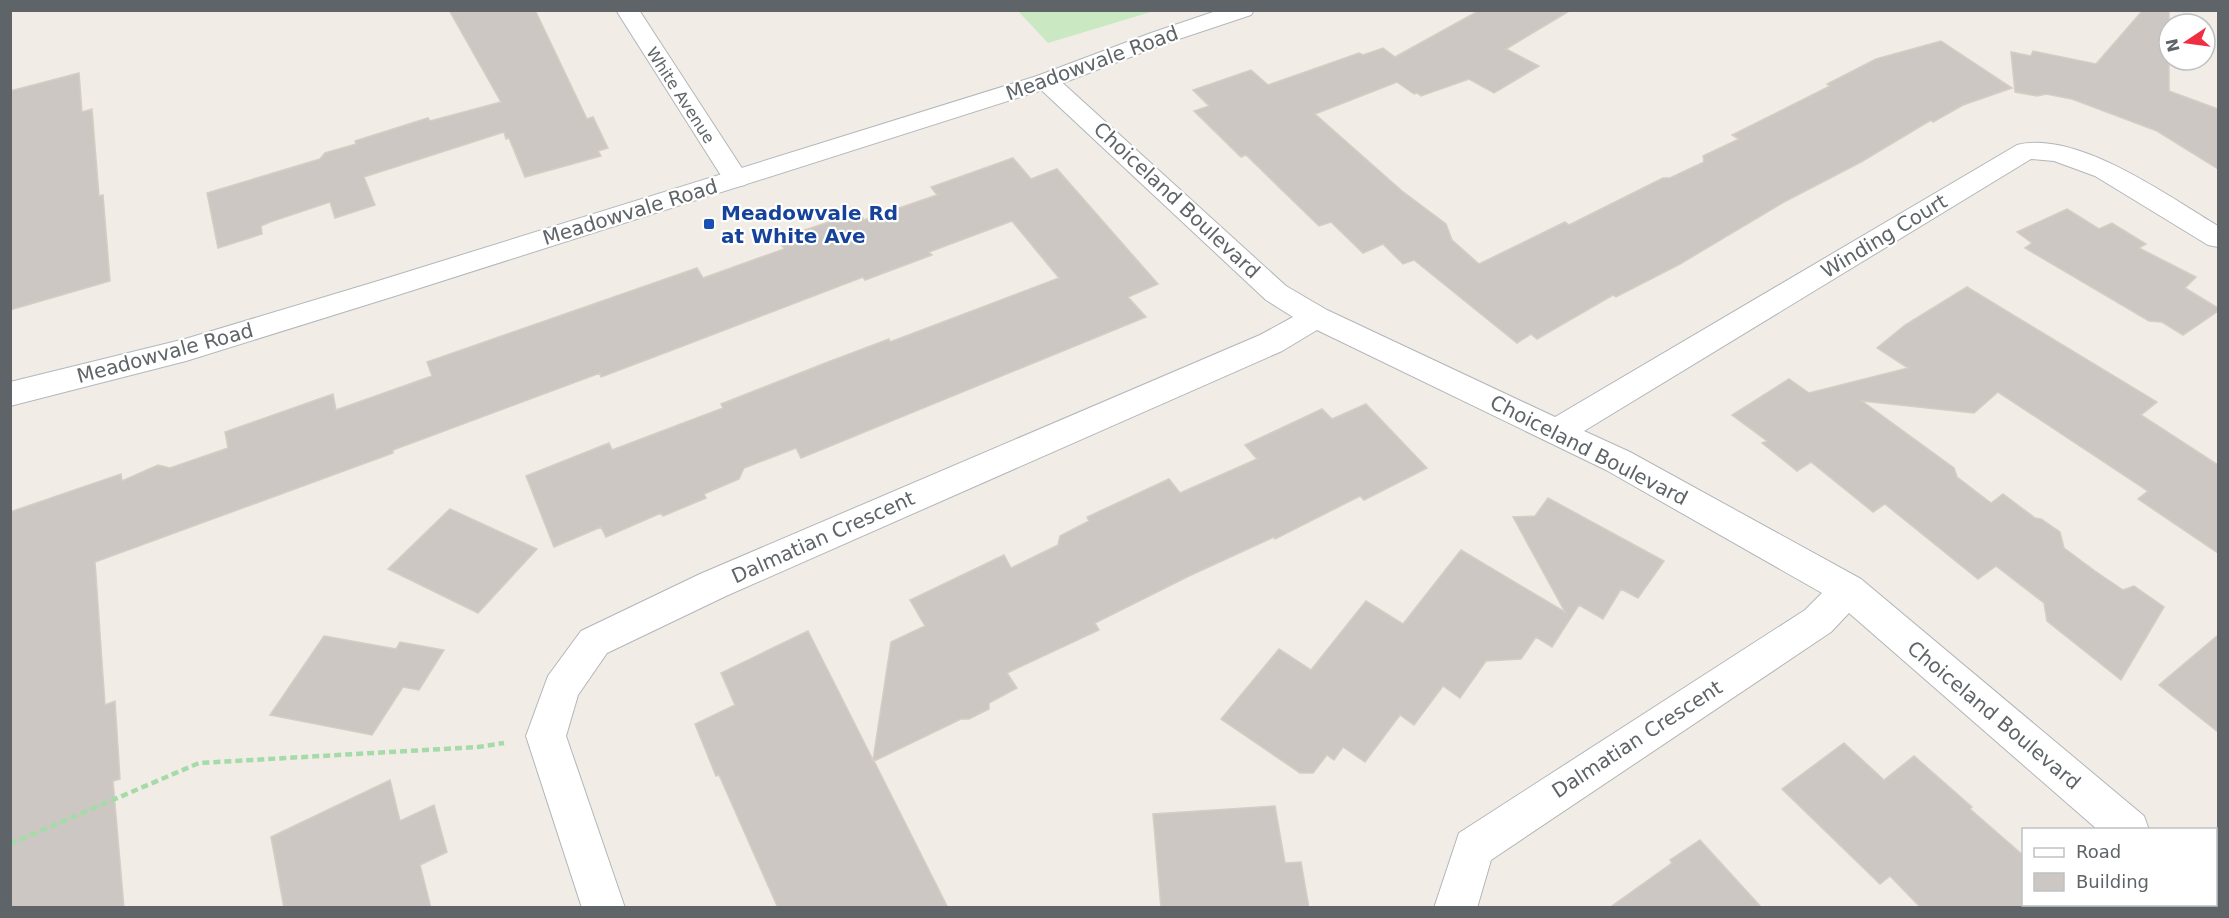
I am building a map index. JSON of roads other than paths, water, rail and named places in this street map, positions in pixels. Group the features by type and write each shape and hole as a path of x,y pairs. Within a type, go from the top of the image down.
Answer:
{"street":[{"name":"White Avenue","path":"627,10 736,179"},
{"name":"Meadowvale Road","path":"10,394 186,350 736,179 1046,81 1159,38 1243,10"},
{"name":"Choiceland Boulevard","path":"1046,81 1276,292 1316,316 1618,461 1848,590 2127,828"},
{"name":"Winding Court","path":"1558,431 2026,151 2058,153 2104,170 2218,238"},
{"name":"Dalmatian Crescent","path":"604,908 546,736 561,688 594,642 713,585 1271,343 1316,316"},
{"name":"Dalmatian Crescent","path":"1455,908 1474,847 1818,621 1848,590"}],"place":[{"name":"Meadowvale Rd at White Ave","path":"709,224"}]}
